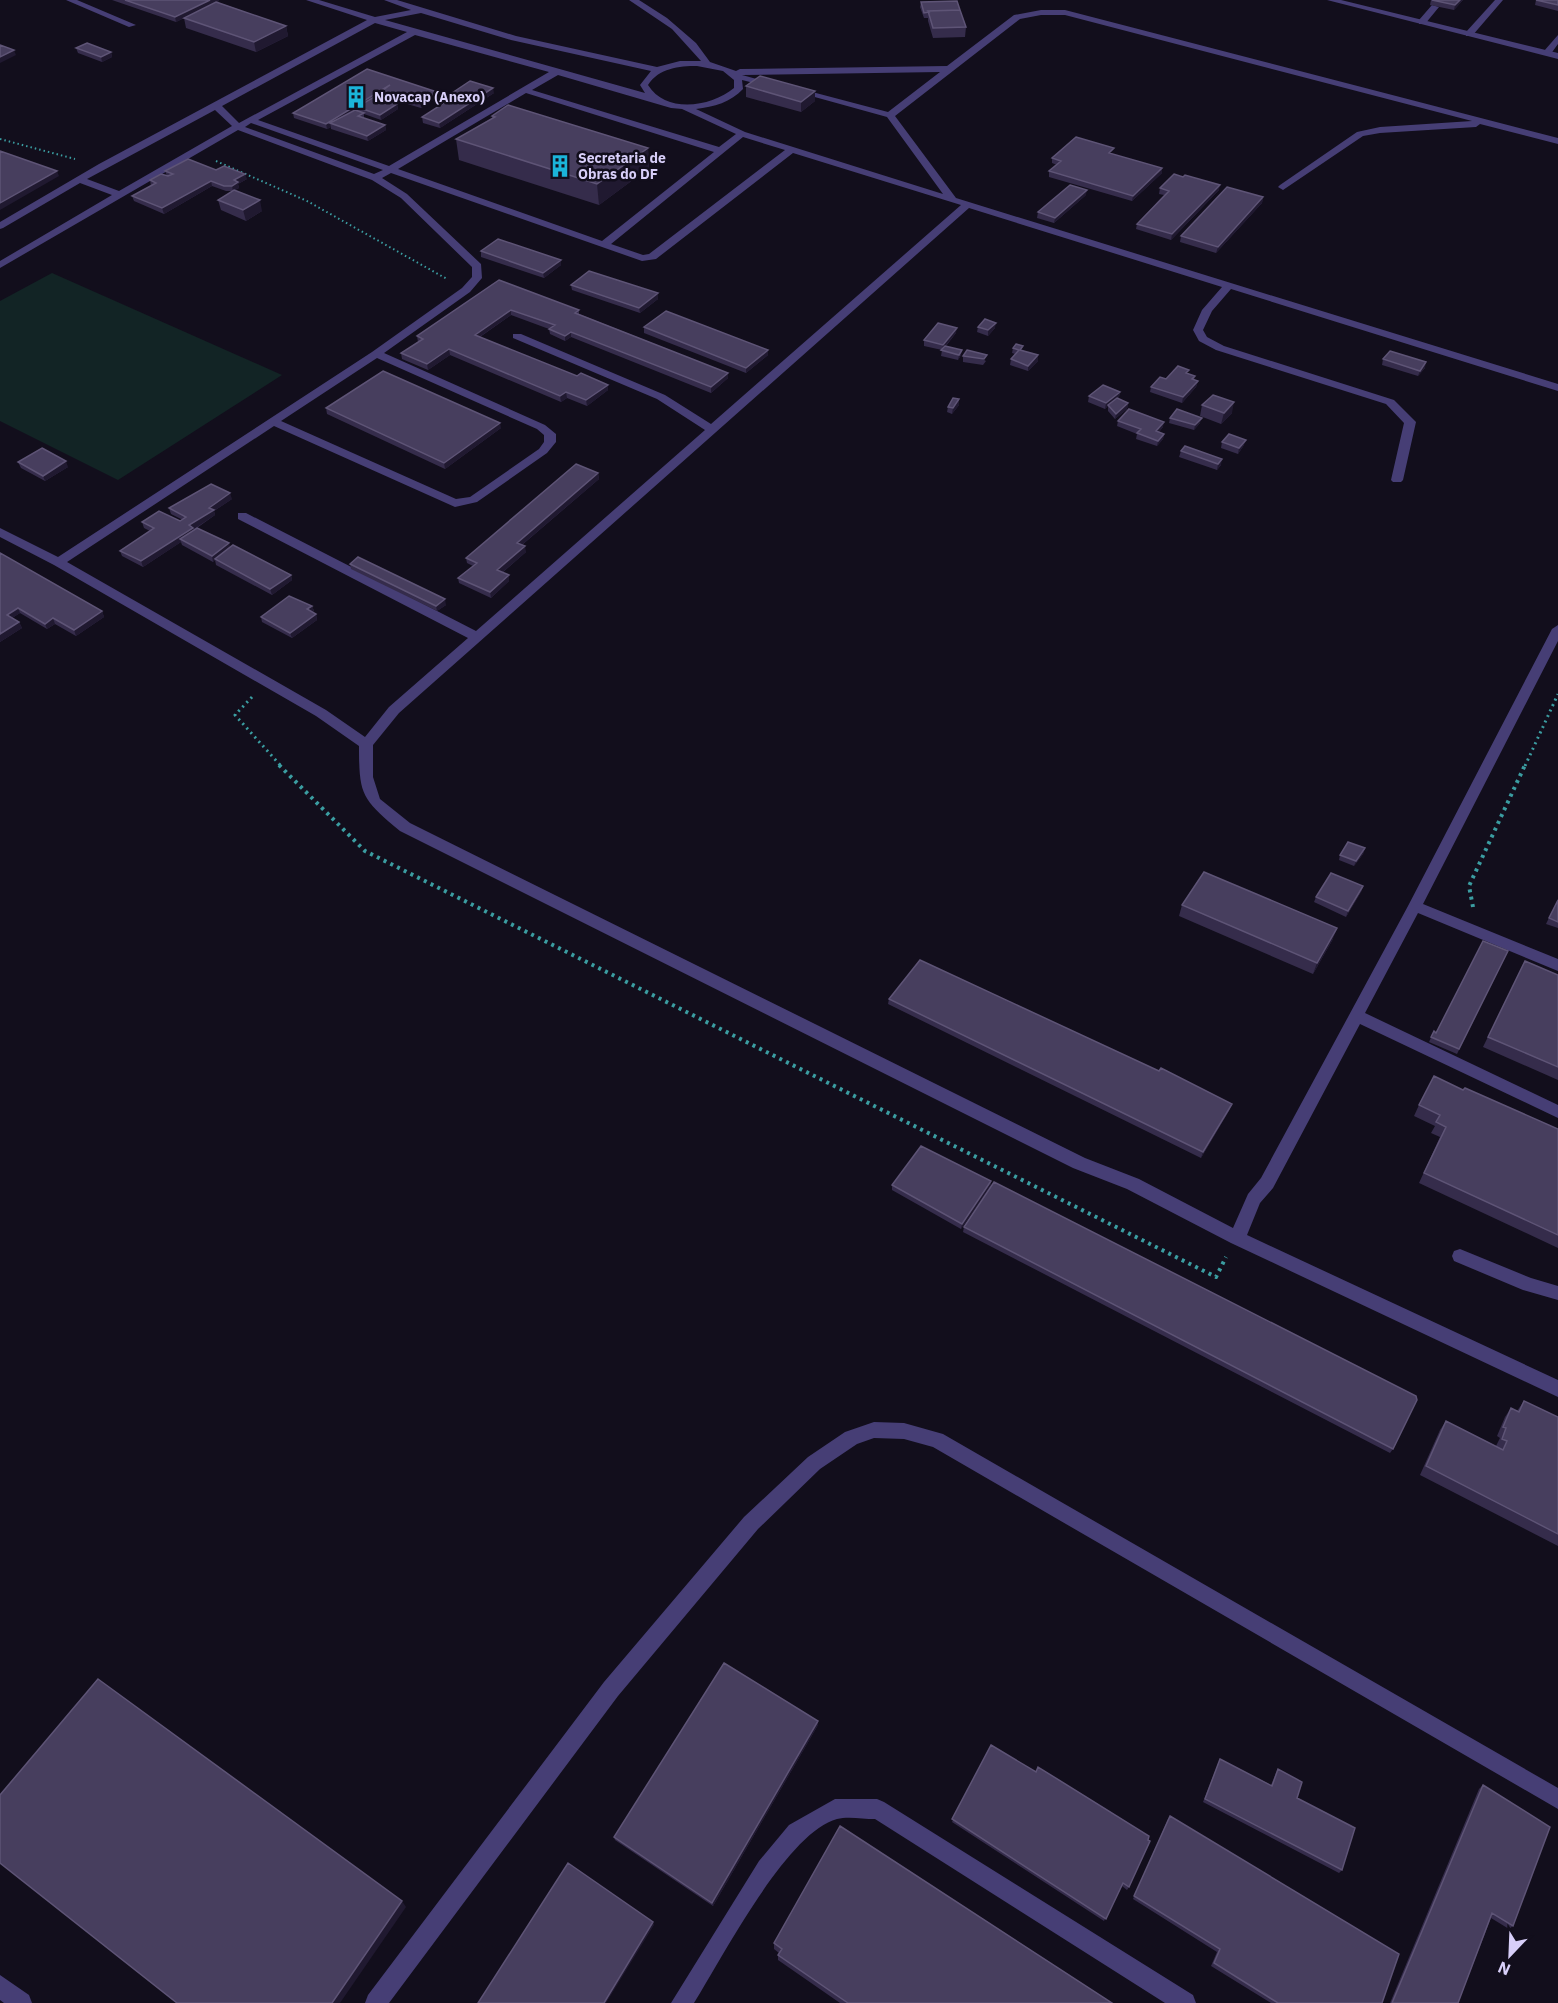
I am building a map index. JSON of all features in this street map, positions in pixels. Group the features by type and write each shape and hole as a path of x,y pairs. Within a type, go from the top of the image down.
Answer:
{"street":[{"path":"70,0 132,25"},
{"path":"310,0 668,104 685,106 713,104 734,95 739,89 740,82 734,74"},
{"path":"388,0 514,38 657,70"},
{"path":"633,0 648,8 697,47 707,64"},
{"path":"1331,0 1558,56"},
{"path":"1469,34 1499,0"},
{"path":"1422,22 1435,7"},
{"path":"0,226 102,166 374,20 421,10"},
{"path":"890,115 1017,17 1034,12 1065,13 1558,141"},
{"path":"0,265 193,151 414,32"},
{"path":"481,51 504,45 514,38"},
{"path":"1547,53 1558,38"},
{"path":"655,99 646,92 644,85 648,77 657,70 680,64 707,64 781,87"},
{"path":"734,74 951,69"},
{"path":"375,178 556,72"},
{"path":"525,90 721,151"},
{"path":"792,90 890,115 953,200"},
{"path":"58,562 274,423 376,354 466,290 477,278 477,266 404,196 375,178 238,127 217,106"},
{"path":"685,106 742,135 1558,388"},
{"path":"251,120 642,258 652,256 791,150"},
{"path":"1283,187 1360,134 1380,130 1489,123"},
{"path":"603,244 742,135"},
{"path":"80,180 120,194"},
{"path":"968,204 394,710 366,744 366,777 374,801 405,826 1079,1163 1133,1184 1237,1238 1558,1389"},
{"path":"1229,285 1207,310 1198,330 1203,339 1220,348 1390,402 1410,422 1397,480"},
{"path":"518,336 661,397 711,429"},
{"path":"274,423 455,503 473,500 543,451 550,442 550,434 541,427 376,354"},
{"path":"242,516 477,637"},
{"path":"0,532 58,562 321,713 366,744"},
{"path":"1237,1238 1254,1199 1267,1183 1357,1016 1558,629"},
{"path":"1415,906 1558,965"},
{"path":"1357,1016 1558,1112"},
{"path":"1460,1256 1529,1285 1558,1293"},
{"path":"376,2003 611,1689 751,1523 814,1463 851,1438 874,1430 904,1431 937,1440 1558,1799"},
{"path":"682,2003 766,1868 796,1832 836,1809 877,1809 1185,2003"},
{"path":"0,1986 21,2003"}],"path":[{"path":"0,140 102,166"},
{"path":"193,151 307,201 457,285"},
{"path":"266,682 235,715 274,759 365,851 1216,1277 1237,1238"},
{"path":"1477,931 1469,886 1558,694"}],"shaded area":[{"path":"52,273 282,375 118,480 0,421 0,301"}],"building":[{"path":"125,0 210,0 175,17"},
{"path":"1432,0 1460,0 1455,5"},
{"path":"1536,0 1558,0 1558,5"},
{"path":"957,1 960,10 924,13 921,2"},
{"path":"216,2 286,26 254,42 184,18"},
{"path":"960,10 966,27 933,28 928,11"},
{"path":"87,43 111,52 101,57 76,48"},
{"path":"0,45 14,50 0,57"},
{"name":"Novacap (Anexo)","path":"367,69 437,92 420,103 382,91 390,85 326,124 293,113"},
{"path":"760,76 815,91 801,102 746,86"},
{"path":"470,81 493,88 439,123 422,117 458,94 452,93"},
{"path":"374,97 397,104 380,115 357,107"},
{"path":"508,105 648,148 597,184 456,139 495,117 492,116"},
{"path":"355,110 364,113 358,116 385,125 367,136 330,123"},
{"path":"1076,137 1114,148 1109,153 1162,168 1133,196 1049,171 1061,161 1052,158"},
{"path":"0,151 57,171 0,203"},
{"path":"188,159 216,170 224,166 245,174 234,180 238,182 232,186 224,186 211,181 162,208 132,196 156,183 150,180 161,174 168,176 173,174 165,171"},
{"path":"1174,174 1220,185 1172,234 1137,224 1169,191 1160,188"},
{"path":"1070,185 1087,190 1055,218 1038,212"},
{"path":"1227,187 1263,197 1218,247 1181,236"},
{"path":"234,190 260,200 243,210 218,200"},
{"path":"498,239 561,260 543,273 481,251"},
{"path":"589,271 658,293 639,308 571,285"},
{"path":"499,280 579,310 575,313 728,373 711,387 571,332 565,336 549,329 555,325 511,310 475,335 577,376 581,373 608,385 586,400 566,392 560,396 449,349 427,364 401,353 423,339 417,336"},
{"path":"666,311 768,350 746,368 644,327"},
{"path":"985,319 996,323 988,330 978,327"},
{"path":"938,323 957,328 943,345 924,340"},
{"path":"1016,344 1023,346 1020,350 1038,355 1028,366 1011,359 1019,350 1013,348"},
{"path":"945,346 962,350 959,355 941,350"},
{"path":"967,350 987,355 984,359 963,356"},
{"path":"1390,351 1426,362 1420,371 1383,359"},
{"path":"1178,366 1189,370 1186,373 1195,376 1192,379 1198,381 1183,397 1151,387 1160,377 1166,379"},
{"path":"383,371 500,423 444,463 326,408"},
{"path":"1103,385 1120,392 1106,403 1089,396"},
{"path":"1213,395 1234,402 1224,413 1202,405"},
{"path":"953,398 959,399 953,408 948,407"},
{"path":"1117,398 1128,403 1116,414 1108,405"},
{"path":"1129,409 1164,422 1156,431 1164,434 1158,441 1137,433 1141,429 1118,421"},
{"path":"1177,409 1202,418 1195,425 1170,418"},
{"path":"1229,434 1246,440 1239,448 1222,442"},
{"path":"1185,446 1222,459 1218,464 1181,451"},
{"path":"42,448 66,461 43,476 18,462"},
{"path":"576,464 598,473 517,543 525,546 497,570 509,575 490,592 458,578 477,563 466,558"},
{"path":"211,484 230,493 209,508 214,510 189,525 193,528 141,561 120,551 154,528 142,522 159,511 180,521 186,517 169,508"},
{"path":"197,528 229,543 212,556 180,539"},
{"path":"233,545 291,575 270,589 215,559"},
{"path":"0,553 102,611 74,630 53,618 45,624 18,608 7,615 19,622 0,634"},
{"path":"358,557 445,599 436,606 350,564"},
{"path":"289,596 312,606 307,609 316,614 290,633 261,617"},
{"path":"1348,842 1365,848 1356,861 1340,855"},
{"path":"1204,872 1337,928 1317,963 1182,905"},
{"path":"1331,873 1363,886 1348,911 1316,897"},
{"path":"1558,900 1558,922 1549,918"},
{"path":"1483,941 1508,951 1459,1049 1431,1037 1434,1031 1436,1033"},
{"path":"920,960 1159,1071 1161,1068 1232,1104 1203,1152 889,999"},
{"path":"1525,961 1558,975 1558,1067 1488,1037"},
{"path":"1434,1076 1558,1129 1558,1235 1424,1173 1446,1127 1436,1122 1440,1115 1419,1105"},
{"path":"921,1146 991,1181 962,1224 892,1185"},
{"path":"994,1182 1416,1396 1417,1400 1393,1449 964,1227"},
{"path":"1524,1401 1558,1417 1558,1534 1426,1466 1446,1421 1503,1450 1507,1441 1502,1439 1506,1428 1503,1427 1511,1408 1519,1412"},
{"path":"724,1663 818,1721 712,1903 614,1837"},
{"path":"98,1679 402,1901 332,2003 177,2003 0,1863 0,1795"},
{"path":"991,1745 1036,1772 1038,1767 1149,1836 1150,1841 1129,1887 1123,1883 1106,1919 952,1819"},
{"path":"1220,1759 1272,1786 1278,1769 1302,1782 1297,1798 1355,1828 1342,1870 1205,1799"},
{"path":"1483,1785 1550,1827 1513,1926 1492,1913 1458,2003 1392,2003"},
{"path":"1170,1816 1399,1954 1382,2003 1278,2003 1214,1963 1220,1949 1134,1896"},
{"path":"840,1826 1112,2003 848,2003 778,1955 782,1949 774,1943"},
{"path":"568,1863 653,1922 604,2003 478,2003"}],"place":[{"name":"Novacap (Anexo)","path":"356,97"},
{"name":"Secretaria de Obras do DF","path":"560,166"}]}
